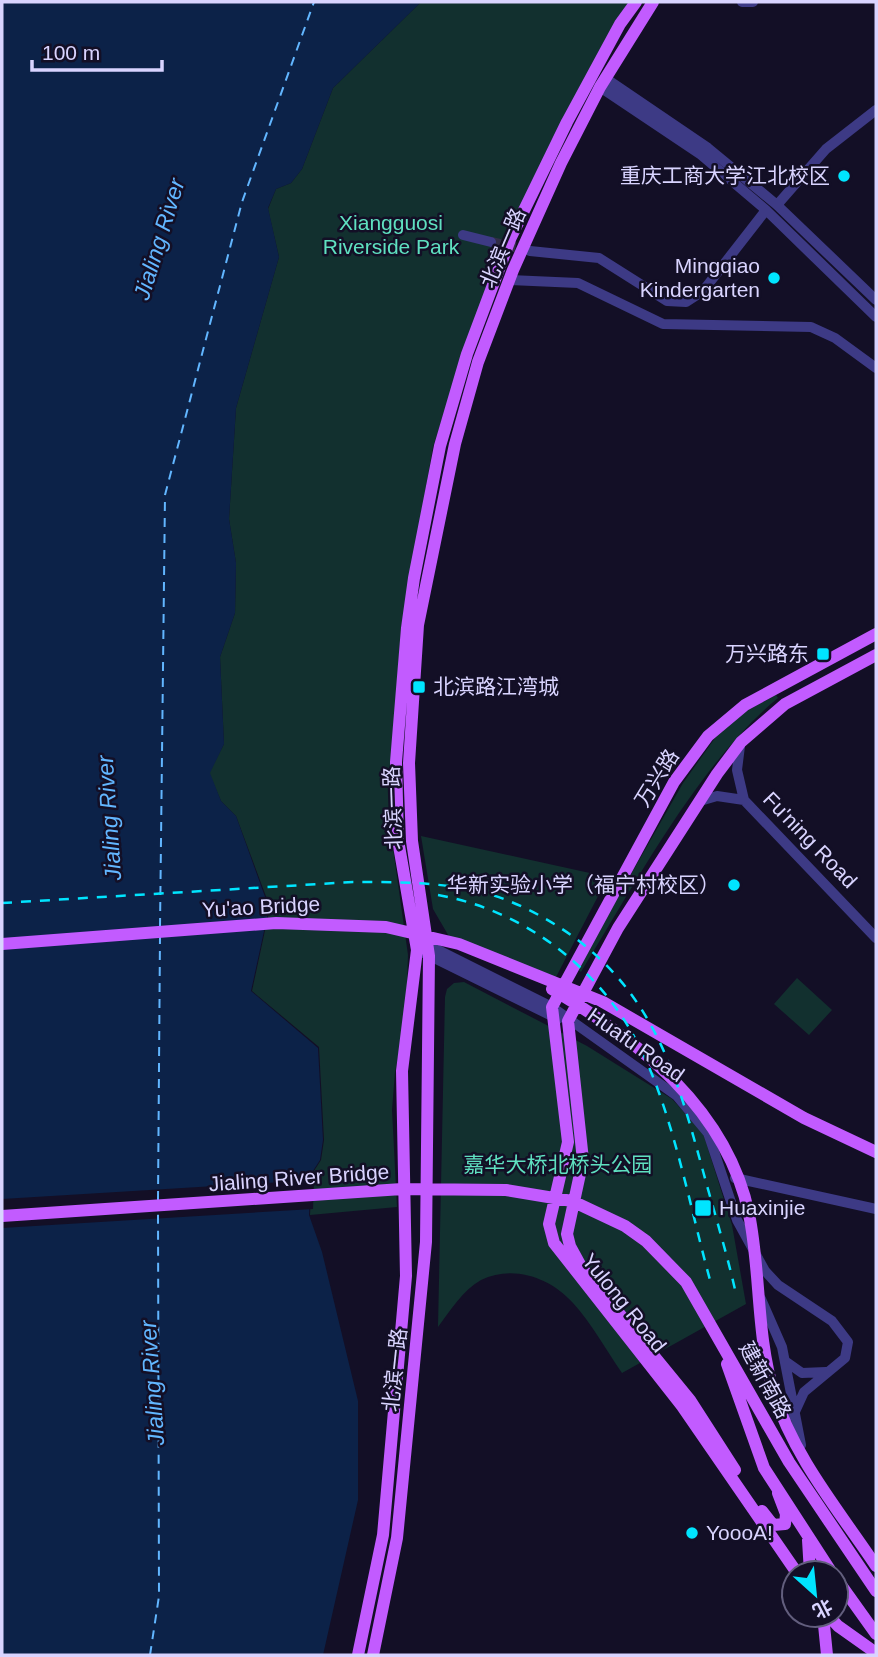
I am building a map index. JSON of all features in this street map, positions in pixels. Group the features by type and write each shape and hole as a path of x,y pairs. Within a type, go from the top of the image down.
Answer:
{"main road":[{"name":"北滨一路","path":"358,1655 383,1535 403,1315 406,1264 402,1071 422,947 398,841 396,762 407,628 440,446 467,354 511,237 566,122 620,24 636,2"},
{"name":"北滨一路","path":"373,1655 397,1538 424,1278 427,1073 422,947 411,828 409,762 418,625 455,444 478,362 510,280 562,163 602,82 653,2"},
{"name":"万兴路","path":"552,1012 674,782 708,736 745,705 876,634"},
{"path":"568,1021 618,928 741,742 785,704 876,654"},
{"name":"Yu'ao Bridge","path":"2,944 276,923 340,923 386,927 459,943 516,967"},
{"path":"516,967 603,1002 804,1118 876,1152"},
{"path":"516,967 601,1018 669,1074 705,1115 727,1149 741,1183 749,1215 757,1292 768,1327"},
{"name":"Yulong Road","path":"552,1012 568,1133 566,1156 549,1224 554,1243 682,1406 787,1559"},
{"name":"Yulong Road","path":"568,1021 583,1160 568,1221 570,1246 582,1268 690,1400 767,1519 781,1527 785,1524 786,1514 778,1493"},
{"path":"402,1071 416,1064 427,1073"},
{"name":"Jialing River Bridge","path":"2,1216 437,1189 506,1190 548,1195 596,1212"},
{"name":"建新南路","path":"596,1212 625,1226 666,1259 686,1282 789,1462 876,1591"},
{"name":"建新南路","path":"768,1327 777,1401 804,1456 876,1566"},
{"path":"719,1337 752,1442 778,1493 822,1559"},
{"path":"808,1540 809,1559"},
{"path":"850,1598 876,1634"},
{"path":"826,1629 827,1655"},
{"path":"843,1629 872,1651"}],"street":[{"path":"742,2 753,2"},
{"path":"602,82 708,148 777,205 876,300"},
{"path":"602,82 701,154 766,210 876,317"},
{"path":"777,205 826,149 876,110"},
{"path":"530,251 599,258 667,301 686,302 703,291 766,210"},
{"path":"463,235 491,242"},
{"path":"510,280 578,283 663,324 811,327 835,338 876,368"},
{"path":"701,801 717,796 744,800 737,770 737,755 741,742"},
{"name":"Fu'ning Road","path":"744,800 876,938"},
{"name":"Huafu Road","path":"422,947 568,1021 677,1096 708,1133 737,1220 765,1271 778,1285 832,1321 844,1334 848,1351 833,1370 804,1392 793,1416"},
{"path":"724,1176 876,1209"},
{"name":"建新南路","path":"768,1327 785,1361 793,1416 804,1456"},
{"path":"785,1361 807,1374 833,1370"}],"green space":[{"name":"Xiangguosi Riverside Park","path":"421,2 629,2 615,22 463,353 433,447 401,629 391,761 392,841 408,955 406,1016 395,1072 392,1110 397,1207 310,1215 312,1174 321,1160 324,1140 319,1047 252,991 270,907 236,816 221,801 209,773 224,744 220,657 235,613 236,563 229,519 236,408 279,257 268,209 276,189 291,183 302,169 333,88"},
{"path":"776,695 778,698 721,756 695,790 646,864 581,972 577,969 683,783 715,738 745,712"},
{"path":"421,836 608,877 555,979 454,945 433,909"},
{"path":"797,978 832,1010 809,1035 774,1004"},
{"name":"嘉华大桥北桥头公园","path":"464,982 587,1046 672,1099 703,1133 732,1225 746,1304 622,1373 573,1303 554,1287 531,1276 506,1273 481,1280 463,1295 438,1327 445,997 447,989 454,983"}],"water":[{"name":"Jialing River","path":"2,2 421,2 333,88 302,169 291,183 276,189 268,208 279,257 236,408 229,519 236,563 235,613 220,657 224,744 210,773 221,801 236,816 269,908 251,991 318,1048 323,1140 320,1160 311,1174 309,1215 322,1252 358,1401 358,1500 323,1655 2,1655"}],"pier":[{"path":"314,1180 313,1209 2,1228 2,1199"}],"ferry route":[{"path":"160,927 165,495 242,202 314,2"},
{"path":"158,1200 160,936"},
{"path":"150,1655 159,1596 158,1212"}],"tunnel":[{"path":"491,242 528,250"}],"railway":[{"path":"2,903 386,882 469,889 507,900 540,916 571,935 600,959 643,1011 659,1040 683,1103 736,1294"},
{"path":"438,895 503,915 533,931 586,973 628,1026 655,1081 664,1108 710,1280"}],"place":[{"name":"重庆工商大学江北校区","path":"844,176"},
{"name":"Mingqiao Kindergarten","path":"774,278"},
{"name":"万兴路东","path":"823,654"},
{"name":"北滨路江湾城","path":"419,687"},
{"name":"华新实验小学（福宁村校区）","path":"734,885"},
{"name":"Huaxinjie","path":"703,1208"},
{"name":"YoooA!","path":"692,1533"}]}
